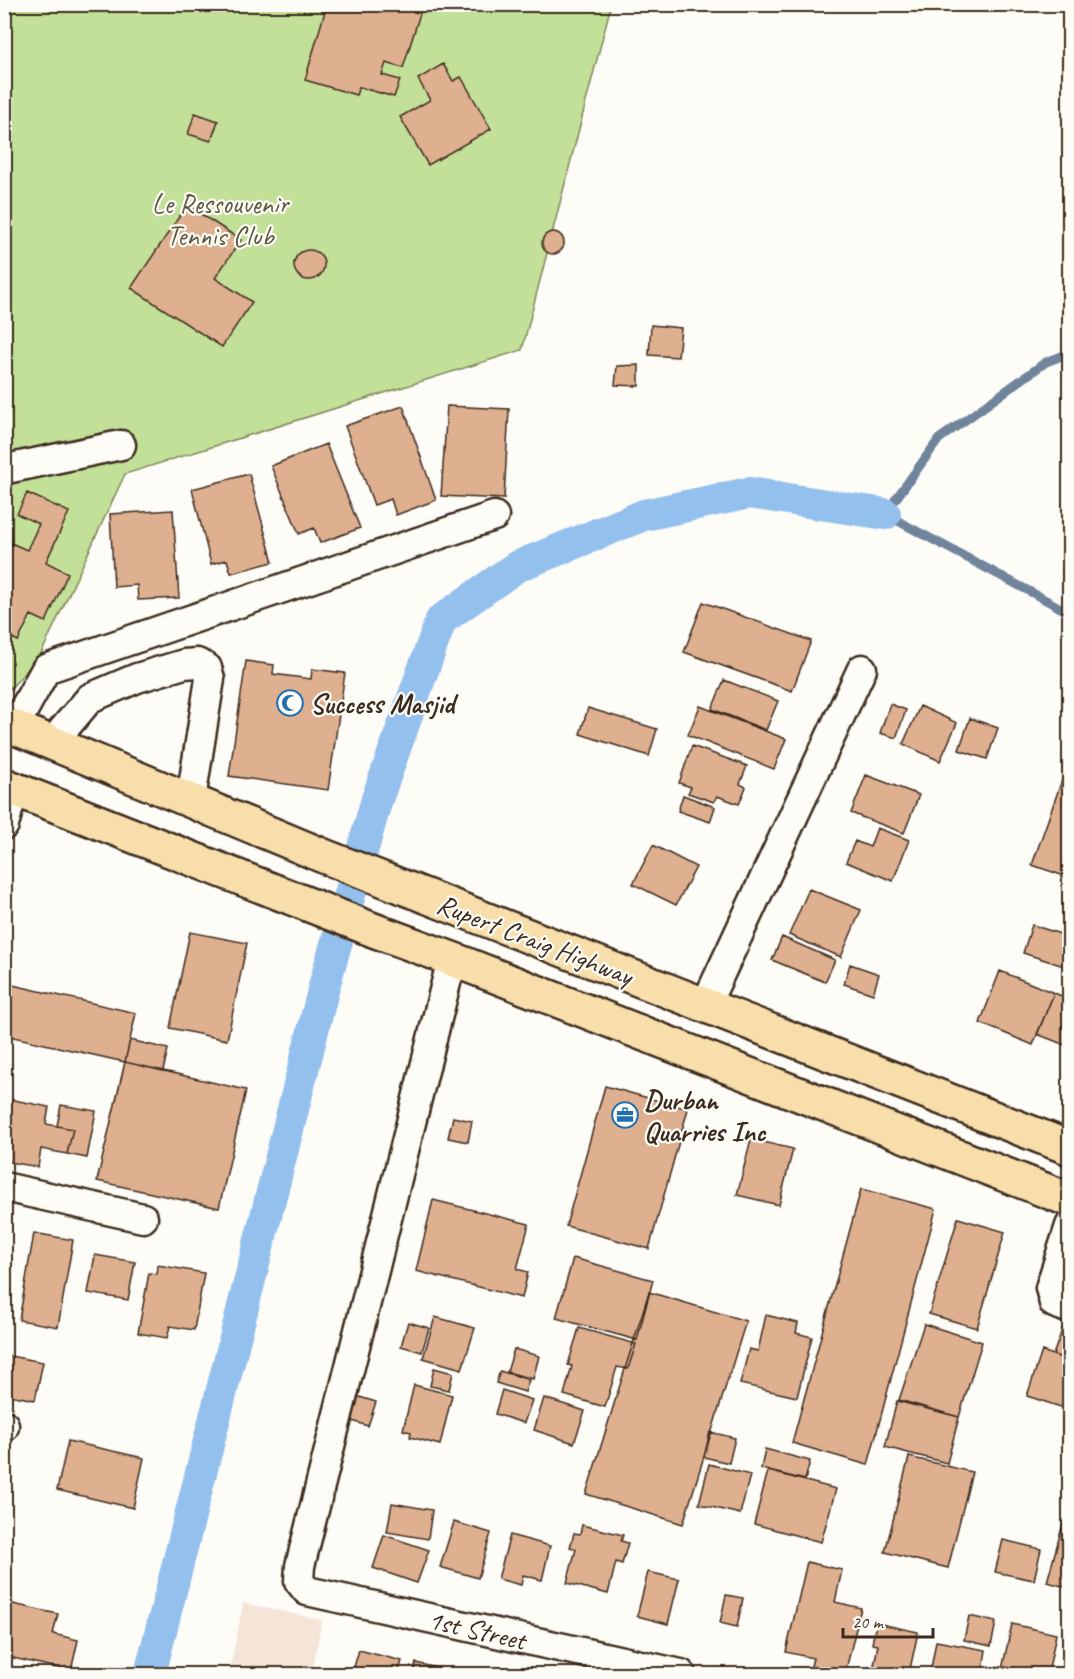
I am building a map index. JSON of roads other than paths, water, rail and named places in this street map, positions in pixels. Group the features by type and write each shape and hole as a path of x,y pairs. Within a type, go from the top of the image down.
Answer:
{"main road":[{"name":"Rupert Craig Highway","path":"9,725 386,881 1070,1148"},
{"name":"Rupert Craig Highway","path":"9,787 1070,1200"}],"street":[{"path":"4,466 11,468 121,446"},
{"path":"9,725 46,669 494,516"},
{"path":"52,743 90,698 137,678 184,664 197,663 207,668 210,679 191,799"},
{"path":"705,1006 862,669"},
{"path":"4,825 9,787"},
{"name":"1st Street","path":"452,958 300,1566 299,1581 307,1591 681,1674"},
{"path":"4,1187 143,1218"},
{"path":"1070,1226 1050,1288 1054,1303 1070,1309"}],"waterway":[{"path":"1070,353 1046,362 939,439 885,514 1070,613"},
{"path":"150,1674 325,983 377,799 441,620 516,567 644,515 749,493 885,514"}],"place":[{"name":"Success Masjid","path":"290,703"},
{"name":"Durban Quarries Inc","path":"625,1115"}],"park label":[{"name":"Le Ressouvenir Tennis Club","path":"220,219"}]}
